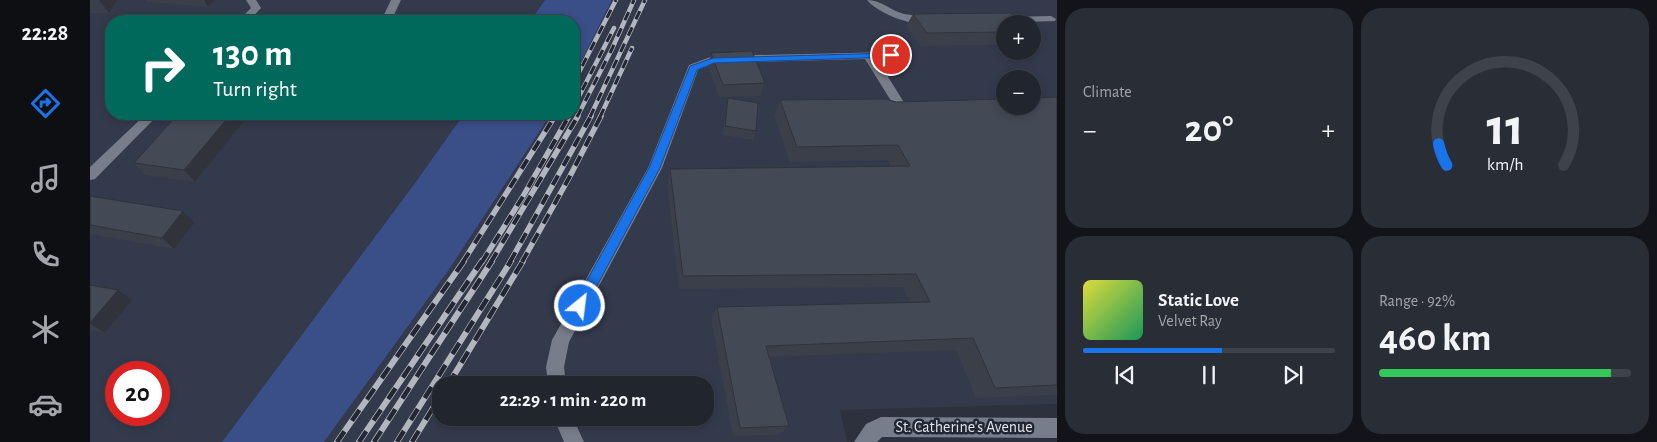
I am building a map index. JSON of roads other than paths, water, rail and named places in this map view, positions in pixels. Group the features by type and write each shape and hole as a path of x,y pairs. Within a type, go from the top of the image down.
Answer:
{"street":[{"path":"249,15 256,8 251,0"},
{"path":"389,15 396,0"},
{"path":"872,0 891,13 910,19 940,20"},
{"path":"986,20 1051,19"},
{"path":"556,376 554,367 561,340 654,168 693,68 713,60 891,55"},
{"path":"869,56 902,109"},
{"path":"90,175 146,120"},
{"path":"654,168 673,172"},
{"path":"567,426 574,442"},
{"name":"St. Catherine's Avenue","path":"868,436 882,427 1057,428"}],"railway":[{"path":"580,70 616,0"},
{"path":"580,111 612,49 634,0"},
{"path":"590,117 645,0"},
{"path":"580,94 614,28"},
{"path":"600,117 632,48"},
{"path":"510,262 591,116"},
{"path":"522,262 601,116"},
{"path":"463,262 552,120"},
{"path":"482,262 522,198 567,120"},
{"path":"491,262 576,120"},
{"path":"337,442 464,261"},
{"path":"359,442 482,261"},
{"path":"374,442 492,261"},
{"path":"397,442 511,261"},
{"path":"453,376 523,261"},
{"path":"412,442 432,410"}]}
